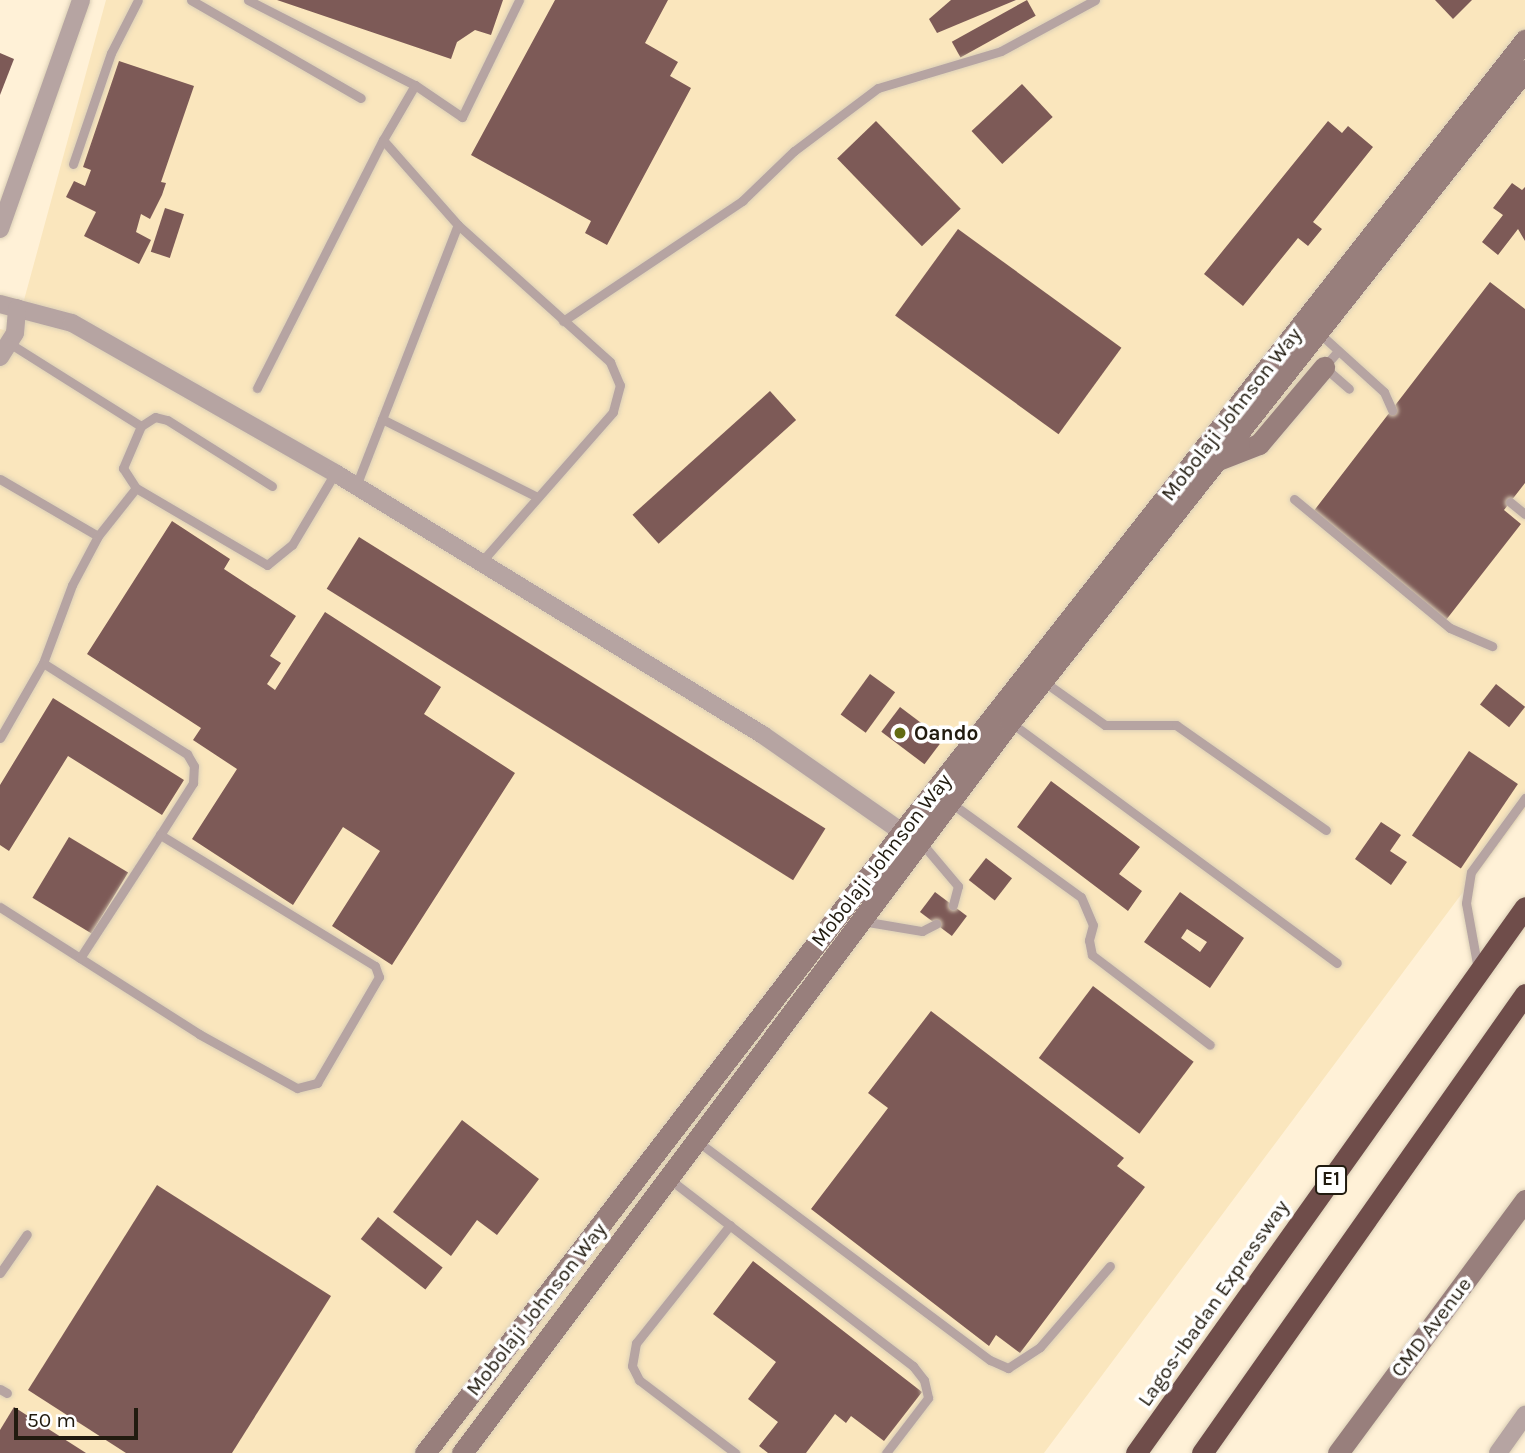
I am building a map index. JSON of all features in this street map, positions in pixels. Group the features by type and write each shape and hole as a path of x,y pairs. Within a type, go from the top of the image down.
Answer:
{"highway":[{"name":"Lagos-Ibadan Expressway","path":"1136,1453 1525,907"},
{"name":"E1","path":"1202,1453 1525,994"}],"street":[{"path":"0,229 81,0"},
{"name":"Mobolaji Johnson Way","path":"425,1453 911,836 1525,40"},
{"name":"Mobolaji Johnson Way","path":"462,1453 861,920 911,836 950,803 1010,722 1522,79"},
{"path":"4,351 15,334 9,306 72,323 335,473 481,562 763,735 911,836"},
{"path":"1218,460 1258,444 1331,359"},
{"name":"CMD Avenue","path":"1338,1453 1525,1200"},
{"path":"1498,1453 1525,1415"}],"lane":[{"path":"73,164 111,53 138,0"},
{"path":"191,0 361,98"},
{"path":"248,0 415,85 462,117 519,0"},
{"path":"563,321 742,201 794,151 878,88 1001,51 1095,0"},
{"path":"257,388 383,140 415,85"},
{"path":"383,140 458,225 617,370 617,406 535,496 481,562"},
{"path":"356,486 458,225"},
{"path":"1319,333 1349,389"},
{"path":"4,351 141,426"},
{"path":"1331,359 1384,392 1392,410"},
{"path":"272,486 167,420 155,417 141,426 123,468 136,488 267,565 292,545 335,473"},
{"path":"382,419 535,496"},
{"path":"0,479 98,536"},
{"path":"0,738 43,663 72,585 98,536 136,488"},
{"path":"1294,499 1450,628 1492,646"},
{"path":"1510,502 1525,514"},
{"path":"43,663 187,754 194,766 193,782 80,958"},
{"path":"1043,681 1105,725 1176,725 1326,830"},
{"path":"1010,722 1337,963"},
{"path":"1478,973 1466,903 1471,872 1525,798"},
{"path":"950,803 1081,897 1093,925 1088,940 1092,955 1210,1045"},
{"path":"0,907 297,1088 317,1083 330,1065 379,971 160,835"},
{"path":"911,836 958,886 953,905"},
{"path":"861,920 922,930 936,924"},
{"path":"696,1140 990,1360 1008,1368 1040,1347 1110,1266"},
{"path":"667,1177 905,1360 924,1380 928,1398 886,1453"},
{"path":"730,1225 636,1343 632,1366 639,1380 735,1453"},
{"path":"0,1273 27,1234"}],"shaded area":[{"path":"106,0 1525,0 1525,809 1044,1453 0,1453 0,329 15,333"}],"building":[{"path":"277,0 503,0 491,35 475,30 457,42 451,59"},
{"path":"555,0 668,0 645,43 678,62 670,76 691,88 607,245 585,233 591,221 471,155"},
{"path":"951,0 1016,0 937,33 929,19"},
{"path":"1027,0 1036,16 961,57 952,42"},
{"path":"1435,0 1472,0 1453,19"},
{"path":"0,53 14,59 0,95"},
{"path":"119,61 194,86 161,182 166,183 162,195 150,219 141,214 136,232 151,240 139,264 84,236 96,212 66,197 74,181 85,186 91,170 83,167"},
{"path":"1022,84 1053,117 1002,164 972,131"},
{"path":"876,121 961,209 922,246 837,159"},
{"path":"1328,121 1342,133 1348,126 1373,147 1313,222 1322,229 1308,246 1298,238 1243,306 1204,274"},
{"path":"1512,183 1522,190 1525,187 1525,241 1518,229 1498,255 1482,242 1503,215 1493,208"},
{"path":"165,208 184,214 170,258 151,252"},
{"path":"958,229 1121,348 1059,434 895,316"},
{"path":"1490,282 1525,309 1525,483 1504,510 1521,524 1446,620 1313,512"},
{"path":"770,391 796,420 659,544 633,515"},
{"path":"172,521 230,559 224,569 296,616 270,656 281,663 267,684 275,690 325,612 441,687 424,714 515,773 392,965 332,926 380,851 343,827 293,905 192,839 237,769 193,740 201,728 87,654"},
{"path":"359,537 825,828 793,880 327,589"},
{"path":"870,674 895,692 866,733 841,714"},
{"path":"1496,684 1525,707 1509,727 1480,704"},
{"path":"53,698 184,780 162,815 68,756 9,851 0,845 0,785"},
{"path":"900,707 943,739 924,764 881,732"},
{"path":"1469,751 1518,784 1461,869 1412,836"},
{"path":"1051,781 1140,847 1119,874 1142,891 1128,911 1017,827"},
{"path":"1381,822 1401,835 1390,851 1407,862 1391,885 1355,859"},
{"path":"69,837 128,873 92,933 32,898"},
{"path":"986,858 1012,878 995,900 969,880"},
{"path":"935,892 967,916 952,936 920,912"},
{"path":"1180,892 1244,938 1210,988 1144,942","holes":["1187,929 1207,942 1200,952 1181,938"]},
{"path":"1093,986 1194,1062 1139,1134 1039,1058"},
{"path":"931,1011 1124,1158 1117,1166 1145,1187 1020,1353 996,1335 989,1346 811,1209 888,1108 868,1093"},
{"path":"462,1120 539,1179 497,1235 477,1220 451,1256 393,1212"},
{"path":"157,1185 331,1296 232,1453 126,1453 28,1390"},
{"path":"378,1217 443,1267 425,1290 361,1239"},
{"path":"753,1261 922,1392 884,1441 851,1416 846,1423 835,1414 806,1453 768,1453 759,1446 778,1422 748,1399 776,1362 713,1314"},
{"path":"14,1407 86,1453 0,1453 0,1430"}],"place":[{"name":"Oando","path":"900,733"}]}
